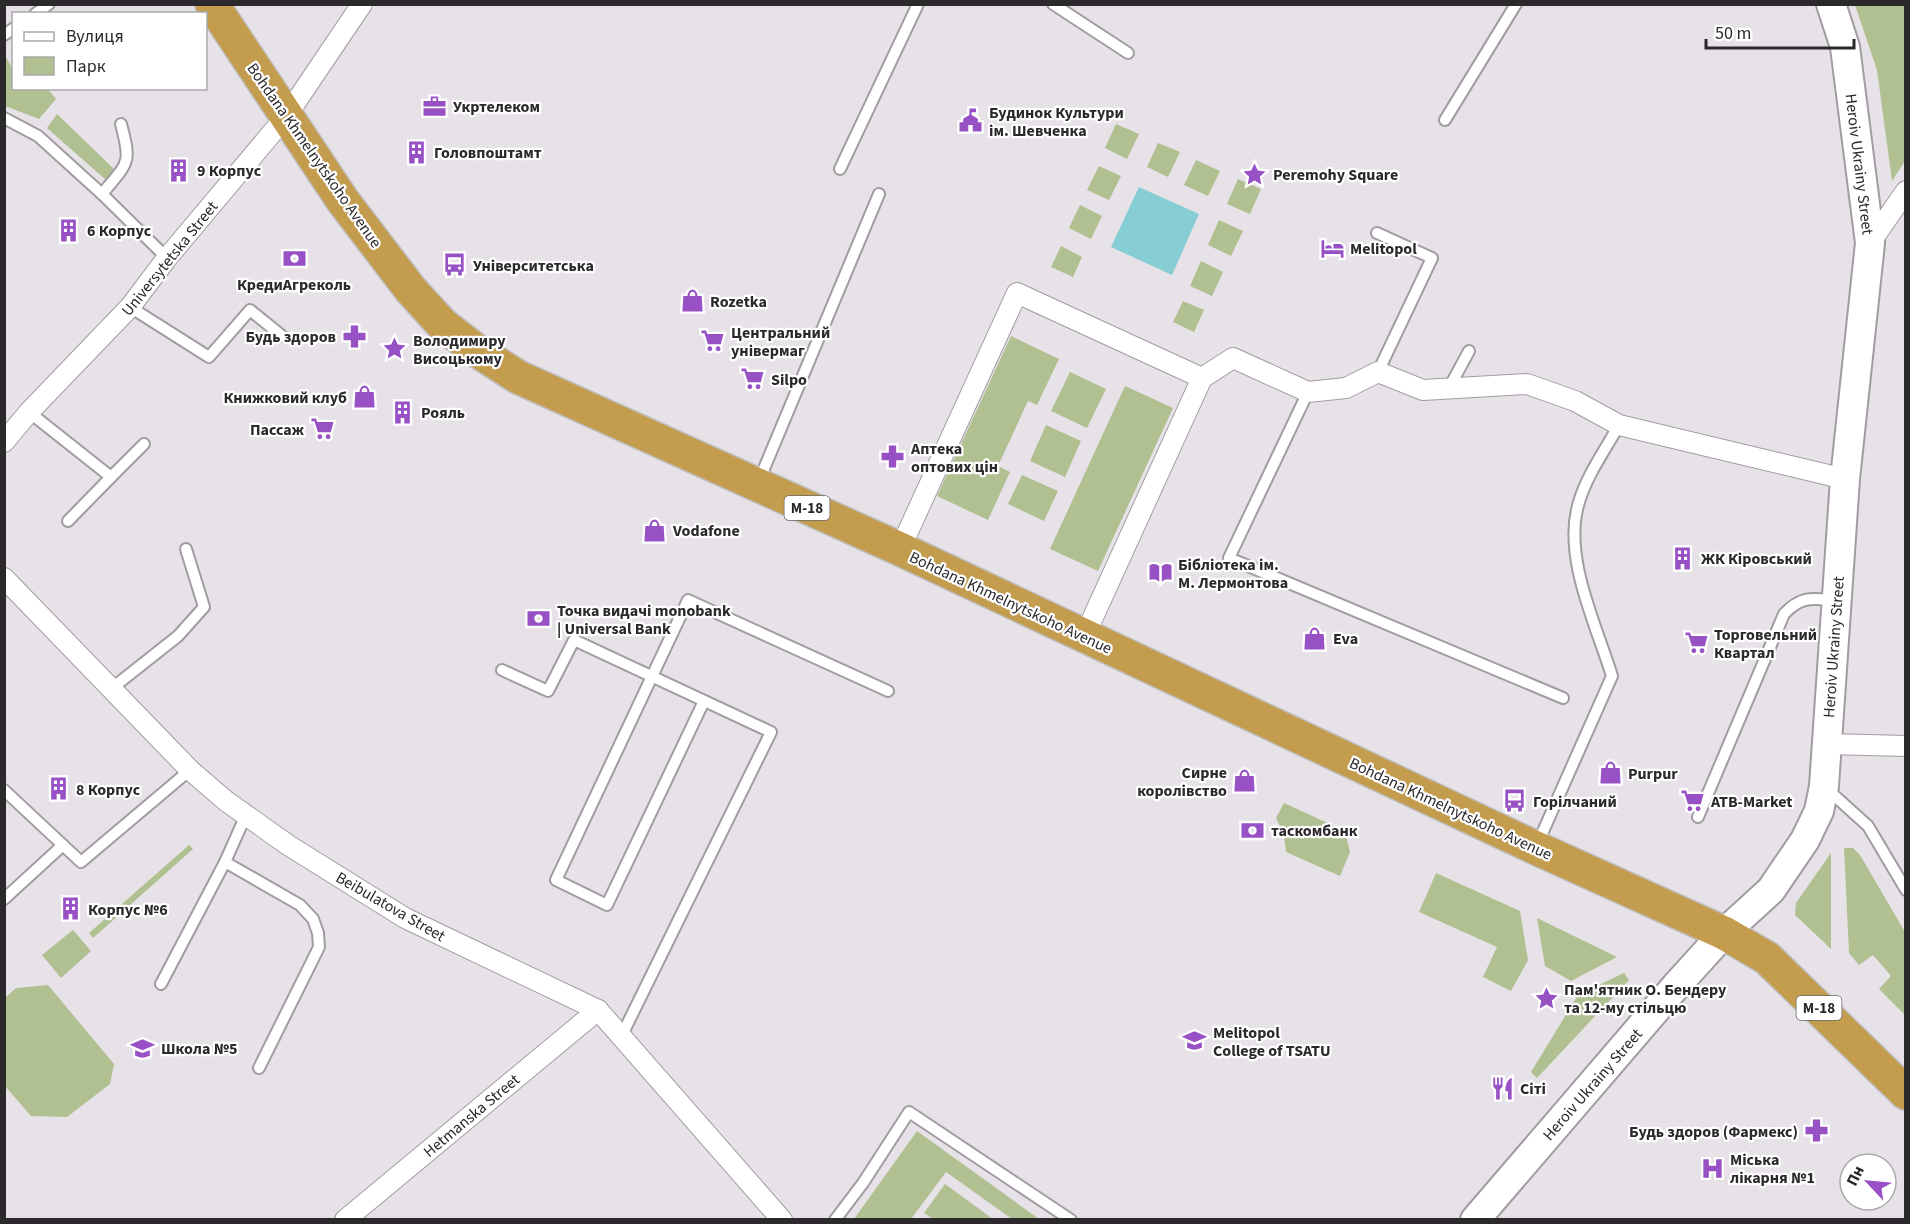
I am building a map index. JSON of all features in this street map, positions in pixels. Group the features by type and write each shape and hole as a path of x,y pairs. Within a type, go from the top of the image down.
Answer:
{"highway":[{"name":"Bohdana Khmelnytskoho Avenue","path":"212,4 350,210 411,290 450,330 518,377 900,549 1083,637 1724,933 1767,958 1905,1093"}],"main road":[{"name":"Heroiv Ukrainy Street","path":"1472,1220 1724,933 1771,890 1788,867 1819,811 1824,786 1845,479 1870,243 1845,47 1831,4"}],"street":[{"name":"Universytetska Street","path":"4,442 29,412 130,307 166,258 287,115 362,4"},
{"path":"1870,243 1905,191"},
{"path":"900,549 1017,293 1202,378"},
{"path":"1083,637 1202,378 1233,358 1308,392 1346,388 1378,372 1424,390 1527,384 1575,400 1619,424 1845,479"},
{"name":"Beibulatova Street","path":"4,578 190,770 246,815 288,845 405,918 598,1010 782,1220"},
{"path":"1827,744 1905,746"},
{"name":"Hetmanska Street","path":"345,1220 598,1010"}],"lane":[{"path":"840,169 918,4"},
{"path":"1053,4 1128,53"},
{"path":"1445,120 1516,4"},
{"path":"4,118 38,136 102,194 166,258"},
{"path":"102,194 127,164 129,152 121,124"},
{"path":"757,486 879,194"},
{"path":"1377,233 1432,258 1378,372"},
{"path":"130,307 209,357 250,310 282,336"},
{"path":"1449,388 1469,351"},
{"path":"1308,392 1229,558 1563,698"},
{"path":"29,412 111,477"},
{"path":"1536,848 1612,675 1575,560 1574,530 1578,504 1586,483 1619,424"},
{"path":"68,521 144,444"},
{"path":"111,689 178,636 204,607 186,549"},
{"path":"704,701 607,905 556,880 688,600 888,691"},
{"path":"1698,817 1784,614 1796,602 1802,600 1836,600"},
{"path":"502,670 548,691 574,640 771,732 621,1037"},
{"path":"4,790 81,862 190,770"},
{"path":"1824,786 1868,826 1905,890"},
{"path":"161,984 225,862 246,815"},
{"path":"4,899 63,846"},
{"path":"225,862 300,905 313,919 318,933 320,947 259,1068"},
{"path":"835,1220 909,1112 1071,1220"}],"green space":[{"path":"1855,5 1904,5 1905,161 1892,181 1877,70"},
{"path":"5,56 12,67 12,90 49,90 56,99 39,119 5,106"},
{"path":"57,114 115,170 106,180 47,128"},
{"path":"1116,124 1139,134 1127,159 1105,148"},
{"path":"1158,143 1180,152 1168,177 1147,167"},
{"path":"1196,160 1220,171 1208,196 1184,185"},
{"path":"1099,166 1121,176 1109,200 1087,190"},
{"path":"1238,179 1261,189 1250,214 1227,204"},
{"path":"1080,205 1102,216 1091,239 1069,228"},
{"path":"1219,220 1243,231 1231,256 1208,245"},
{"path":"1061,246 1082,257 1073,277 1051,267"},
{"path":"1201,261 1223,272 1212,296 1190,286"},
{"path":"1183,301 1204,310 1194,332 1173,322"},
{"path":"1011,336 1059,359 1037,405 1028,401 998,466 1010,472 988,520 937,496"},
{"path":"1070,372 1106,389 1087,428 1051,411"},
{"path":"1125,386 1173,408 1098,571 1050,549"},
{"path":"1046,425 1081,441 1065,477 1030,461"},
{"path":"1022,475 1058,491 1044,521 1008,504"},
{"path":"1284,803 1345,831 1350,852 1340,876 1286,852 1284,835 1276,818"},
{"path":"189,845 193,849 93,938 89,933"},
{"path":"1844,848 1853,848 1860,855 1905,932 1905,1015 1879,989 1891,976 1873,955 1859,965 1849,953"},
{"path":"1831,853 1831,949 1795,915 1796,903"},
{"path":"1436,873 1520,911 1528,960 1511,991 1483,977 1497,947 1419,912"},
{"path":"1537,918 1617,957 1571,981 1545,966"},
{"path":"73,930 91,951 61,978 42,955"},
{"path":"1624,973 1629,980 1537,1078 1531,1072 1578,995"},
{"path":"48,985 114,1064 110,1084 67,1117 31,1116 5,1086 5,998 16,988"},
{"path":"917,1131 1039,1219 1012,1219 946,1172 911,1219 854,1219"},
{"path":"945,1184 993,1219 933,1219 924,1213"}],"water":[{"path":"1139,187 1199,214 1172,275 1111,247"}],"place":[{"name":"Укртелеком","path":"435,106"},
{"name":"Будинок Культури ім. Шевченка","path":"971,121"},
{"name":"Головпоштамт","path":"416,152"},
{"name":"9 Корпус","path":"179,170"},
{"name":"Peremohy Square","path":"1255,174"},
{"name":"6 Корпус","path":"69,230"},
{"name":"Melitopol","path":"1332,248"},
{"name":"КредиАгреколь","path":"294,259"},
{"name":"Університетська","path":"455,265"},
{"name":"Rozetka","path":"692,301"},
{"name":"Будь здоров","path":"354,336"},
{"name":"Центральний універмаг","path":"713,341"},
{"name":"Володимиру Висоцькому","path":"395,349"},
{"name":"Silpo","path":"753,379"},
{"name":"Книжковий клуб","path":"365,397"},
{"name":"Рояль","path":"403,412"},
{"name":"Пассаж","path":"322,429"},
{"name":"Аптека оптових цін","path":"893,457"},
{"name":"Vodafone","path":"655,530"},
{"name":"ЖК Кіровський","path":"1683,558"},
{"name":"Бібліотека ім. М. Лермонтова","path":"1160,573"},
{"name":"Точка видачі monobank | Universal Bank","path":"539,619"},
{"name":"Eva","path":"1315,638"},
{"name":"Торговельний Квартал","path":"1696,643"},
{"name":"Purpur","path":"1610,773"},
{"name":"Сирне королівство","path":"1245,781"},
{"name":"8 Корпус","path":"58,789"},
{"name":"Горілчаний","path":"1515,801"},
{"name":"ATB-Market","path":"1693,801"},
{"name":"таскомбанк","path":"1253,830"},
{"name":"Корпус №6","path":"70,909"},
{"name":"Пам'ятник О. Бендеру та 12-му стільцю","path":"1546,998"},
{"name":"Melitopol College of TSATU","path":"1195,1041"},
{"name":"Школа №5","path":"143,1048"},
{"name":"Сіті","path":"1502,1088"},
{"name":"Будь здоров (Фармекс)","path":"1816,1131"},
{"name":"Міська лікарня №1","path":"1712,1168"}]}
